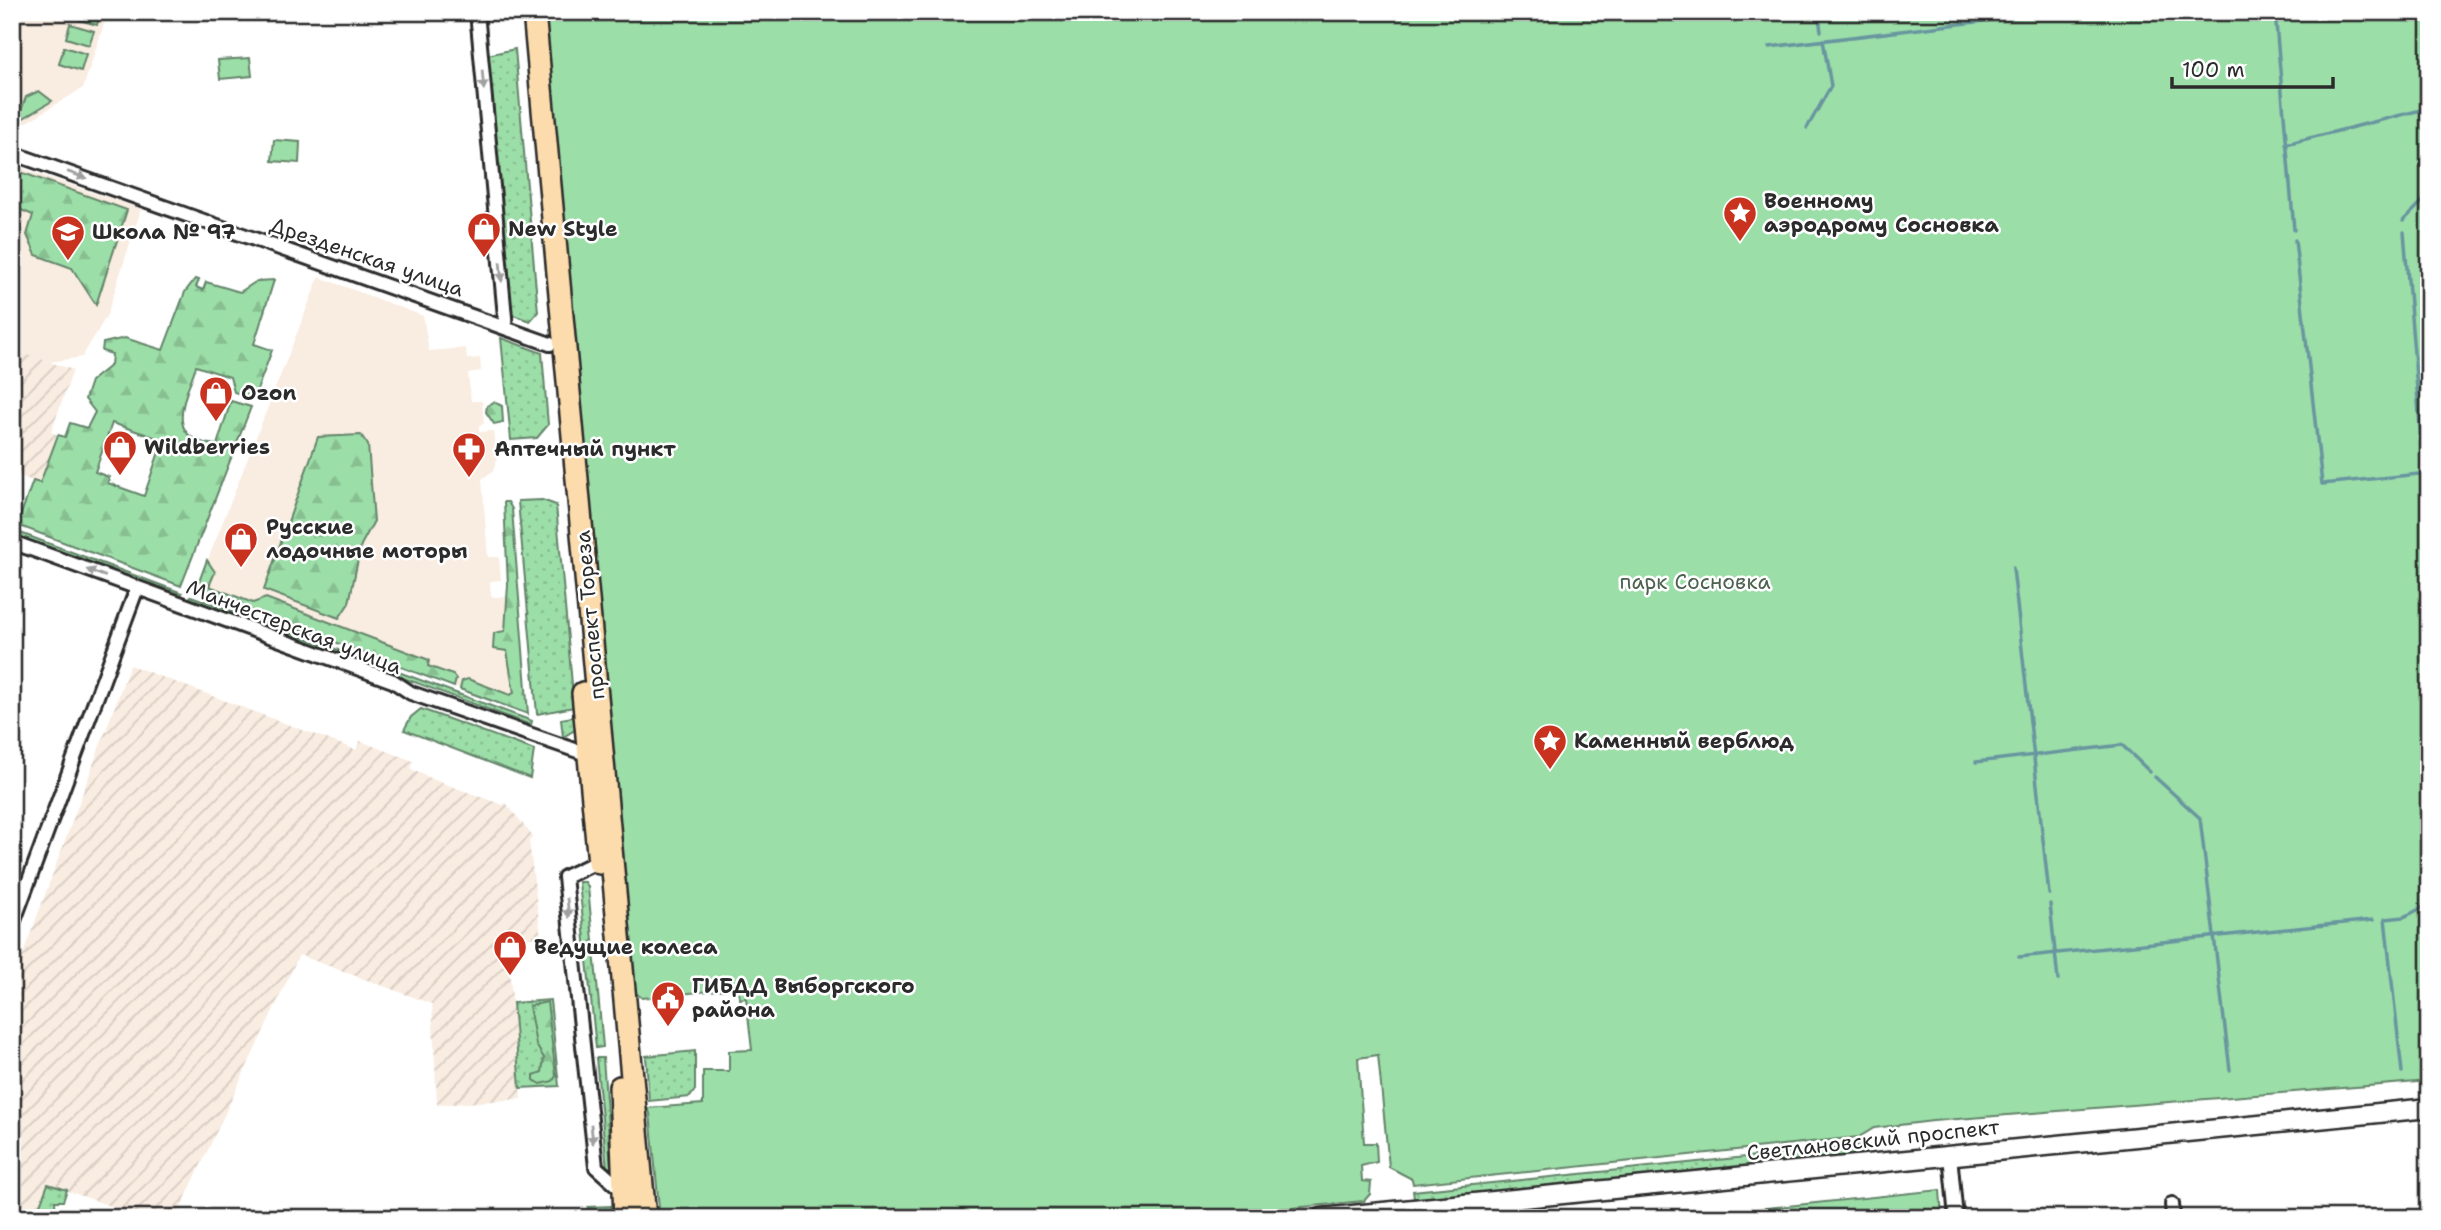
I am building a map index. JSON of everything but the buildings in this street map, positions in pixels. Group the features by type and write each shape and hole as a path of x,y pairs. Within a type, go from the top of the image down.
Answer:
{"main road":[{"name":"проспект Тореза","path":"520,12 550,344 645,1218"},
{"name":"проспект Тореза","path":"534,12 595,756 599,861 622,1107 625,1218"},
{"name":"Светлановский проспект","path":"1429,1218 2429,1108"},
{"name":"Светлановский проспект","path":"1322,1218 2429,1119"}],"street":[{"path":"477,12 506,328"},
{"name":"Дрезденская улица","path":"12,153 550,344"},
{"name":"Манчестерская улица","path":"12,542 393,681 411,693 595,756"},
{"path":"12,926 137,588"},
{"path":"599,861 565,877 596,1167 623,1191"},
{"path":"1950,1161 1956,1218"}],"shaded area":[{"path":"12,12 108,12 83,88 12,131"},
{"name":"Школа № 97","path":"12,165 141,209 107,315 82,357 50,362 12,349"},
{"path":"319,277 423,316 429,351 466,348 467,359 480,358 481,371 468,373 471,401 482,401 484,424 479,425 479,432 494,431 497,459 493,471 482,479 488,557 499,557 501,580 490,581 491,597 518,596 528,714 196,590"},
{"path":"12,349 73,370 51,432 58,435 40,484 12,473"},
{"path":"130,665 356,750 360,741 413,761 411,769 437,781 503,805 506,803 533,837 529,841 541,937 494,942 495,955 505,954 506,964 509,964 521,1099 437,1105 432,1004 299,955 178,1214 139,1216 48,1184 35,1218 12,1218 12,984"}],"green space":[{"path":"74,12 100,12 97,25 72,18"},
{"name":"парк Сосновка","path":"541,12 2429,12 2429,1081 1933,1121 1874,1128 1859,1137 1413,1184 1412,1179 1389,1167 1378,1055 1358,1058 1364,1143 1376,1143 1377,1162 1361,1166 1362,1181 1371,1182 1370,1194 1364,1201 1189,1218 660,1218 650,1113 646,1108 703,1104 703,1071 729,1071 729,1051 752,1050 746,998 740,999 738,988 642,998 631,989"},
{"path":"70,24 94,31 89,45 66,38"},
{"path":"64,47 86,54 81,71 59,64"},
{"path":"515,49 538,312 530,321 513,315 508,305 487,55"},
{"path":"250,58 252,76 220,79 218,60"},
{"path":"39,91 52,101 17,122 26,97"},
{"path":"274,140 300,142 299,163 272,161"},
{"path":"12,169 127,210 96,305 72,268 36,255 27,235 33,215 12,206"},
{"path":"195,279 199,280 196,287 203,290 206,282 240,292 257,281 274,280 254,344 272,350 254,398 234,392 230,377 196,366 183,405 183,427 189,435 200,442 217,445 231,401 251,407 181,586 17,525 33,481 40,483 58,435 65,437 70,423 87,428 95,412 85,399 91,381 111,365 112,354 102,351 103,343 125,338 163,350 185,292","holes":["112,423 163,440 144,496 108,483 109,477 95,472"]},
{"path":"501,338 542,353 548,425 537,438 511,440"},
{"path":"494,402 502,406 503,422 494,424 486,412 487,406"},
{"path":"361,435 368,445 374,521 361,545 349,603 339,618 264,590 318,437"},
{"path":"542,500 556,505 574,707 537,714 518,501"},
{"path":"504,502 508,502 512,509 528,714 460,689 462,681 468,679 510,695 514,693 507,651 493,649 494,633 505,631 508,585"},
{"path":"15,531 182,593 181,597 14,536"},
{"path":"207,560 215,572 209,586 253,603 266,598 429,660 428,666 453,675 456,679 454,687 196,590"},
{"path":"191,596 532,721 531,725 189,599"},
{"path":"421,709 534,750 530,778 404,730 411,717"},
{"path":"578,716 578,728 563,737 561,719"},
{"path":"579,882 585,882 588,887 603,1047 596,1048"},
{"path":"550,1000 559,1086 520,1088 513,1003"},
{"path":"547,1002 556,1076 553,1081 541,1084 534,1080 534,1075 542,1072 544,1058 536,1045 529,1006"},
{"path":"695,1051 695,1090 690,1097 649,1101 646,1056"},
{"path":"596,1058 603,1058 611,1167 607,1168"},
{"path":"1863,1145 1865,1160 1415,1206 1413,1191"},
{"path":"48,1184 67,1190 63,1201 55,1201 56,1218 35,1218"},
{"path":"1940,1190 1942,1218 1671,1218"},
{"path":"611,1206 613,1218 589,1218 588,1207"}],"waterway":[{"path":"1818,12 1821,31"},
{"path":"1769,47 2059,12"},
{"path":"2275,12 2294,230"},
{"path":"1807,128 1831,86 1823,40"},
{"path":"2286,144 2429,108"},
{"path":"2403,221 2429,195"},
{"path":"2404,232 2424,474"},
{"path":"2295,240 2322,484 2429,473"},
{"path":"2013,568 2049,894"},
{"path":"1976,762 2122,745 2150,772"},
{"path":"2155,777 2200,818 2230,1070"},
{"path":"2050,904 2058,980"},
{"path":"2402,1072 2385,919 2404,917 2429,904"},
{"path":"2019,957 2373,920"}],"place":[{"name":"Военному аэродрому Сосновка","path":"1740,243"},
{"name":"New Style","path":"484,259"},
{"name":"Школа № 97","path":"68,262"},
{"name":"Ozon","path":"216,423"},
{"name":"Wildberries","path":"120,477"},
{"name":"Аптечный пункт","path":"469,479"},
{"name":"Русские лодочные моторы","path":"241,569"},
{"name":"Каменный верблюд","path":"1550,771"},
{"name":"Ведущие колеса","path":"510,977"},
{"name":"ГИБДД Выборгского района","path":"668,1028"}]}
